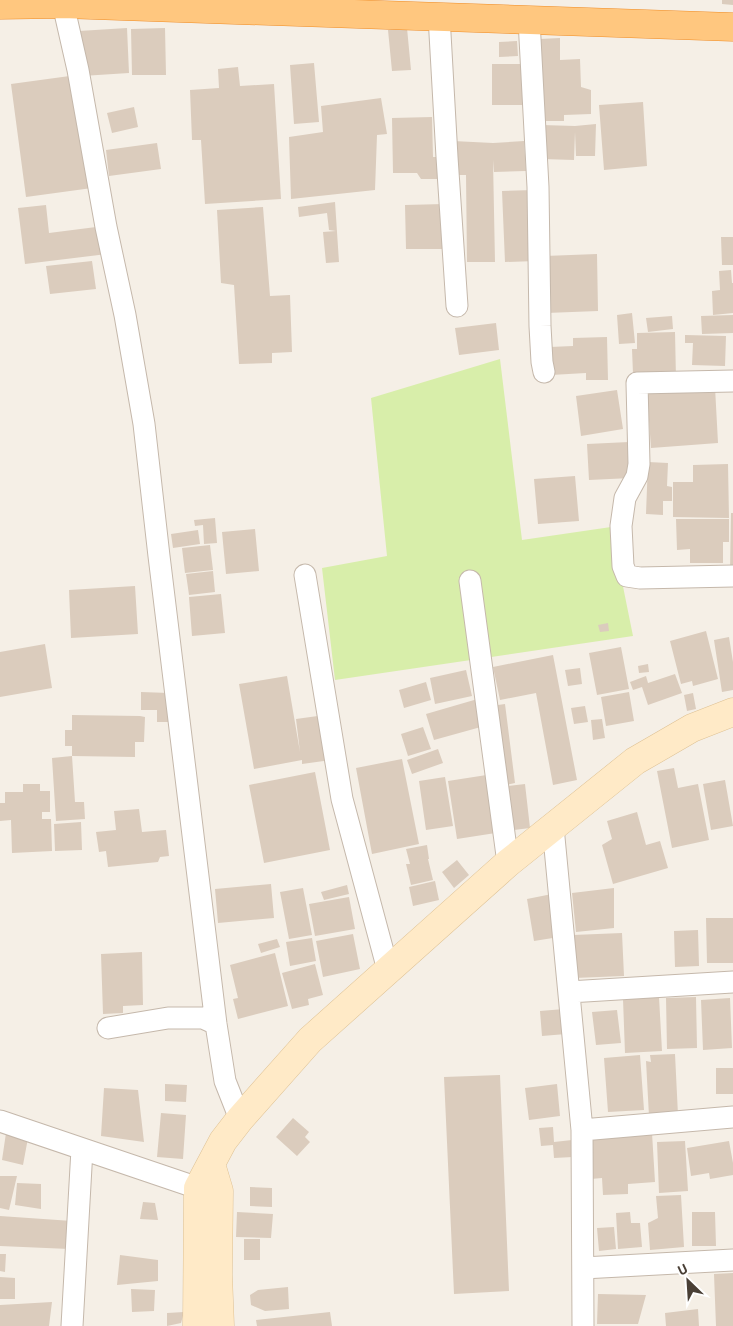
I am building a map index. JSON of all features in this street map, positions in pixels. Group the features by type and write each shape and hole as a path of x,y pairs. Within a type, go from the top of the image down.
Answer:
{"highway":[{"path":"0,5 137,4 529,20 733,26"}],"main road":[{"path":"197,1326 211,1164 223,1141 240,1118 310,1040 508,863 635,761 692,728 733,712"},
{"path":"208,1190 218,1275 220,1326"}],"street":[{"path":"63,4 78,70 144,424 158,556 216,1024 225,1081 240,1118"},
{"path":"439,16 457,306"},
{"path":"529,20 538,188 540,326 544,372"},
{"path":"733,381 637,383 639,464 637,476 625,498 621,526 623,566 628,576 640,578 733,576"},
{"path":"305,575 342,799 388,970"},
{"path":"470,581 508,863"},
{"path":"553,827 582,1130 583,1326"},
{"path":"569,992 733,982"},
{"path":"108,1028 168,1018 202,1018 216,1024"},
{"path":"582,1130 733,1117"},
{"path":"0,1121 208,1190"},
{"path":"72,1326 82,1149"},
{"path":"583,1268 733,1260"}],"green space":[{"path":"500,359 522,540 611,527 633,636 335,680 322,568 387,556 371,398"}],"building":[{"path":"722,0 733,0 733,5 722,4"},
{"path":"127,28 129,73 82,76 79,31"},
{"path":"165,28 166,75 132,75 131,29"},
{"path":"407,28 411,70 392,71 388,30"},
{"path":"560,38 560,60 580,59 581,87 591,90 591,114 564,115 564,121 542,121 540,39"},
{"path":"517,41 518,56 499,57 499,42"},
{"path":"314,63 319,122 294,124 290,65"},
{"path":"492,64 528,64 527,105 492,105"},
{"path":"238,67 240,86 274,84 281,199 205,204 201,140 192,140 190,90 219,88 218,69"},
{"path":"77,75 92,188 26,197 11,84"},
{"path":"381,98 387,134 377,135 375,190 291,199 289,137 323,132 321,106"},
{"path":"643,102 647,166 604,170 599,105"},
{"path":"134,107 138,127 112,133 107,113"},
{"path":"432,117 433,157 443,157 444,179 421,179 417,173 393,173 392,118"},
{"path":"596,124 595,156 576,156 575,132 574,160 542,159 542,125 575,126"},
{"path":"453,141 493,143 524,141 526,171 494,172 493,160 495,262 467,262 466,175 452,175"},
{"path":"157,143 161,169 109,176 106,150"},
{"path":"534,190 536,261 505,262 502,191"},
{"path":"335,202 339,262 326,263 323,232 336,231 329,230 327,213 299,217 298,207"},
{"path":"444,204 445,249 406,249 405,205"},
{"path":"46,205 49,233 104,226 107,254 25,264 18,208"},
{"path":"263,207 270,296 290,295 292,352 272,353 272,363 239,364 234,285 221,283 217,210"},
{"path":"721,237 733,237 733,265 722,265"},
{"path":"597,254 598,311 546,313 545,256"},
{"path":"92,261 96,289 50,294 46,266"},
{"path":"731,270 733,313 713,315 712,291 720,290 719,271"},
{"path":"632,313 635,343 619,344 617,315"},
{"path":"733,315 733,333 702,334 701,316"},
{"path":"672,316 673,329 648,332 646,318"},
{"path":"496,323 499,350 459,355 455,328"},
{"path":"675,332 676,379 633,374 632,349 637,349 637,333"},
{"path":"685,335 726,336 725,366 692,365 693,343 685,343"},
{"path":"607,337 608,380 586,380 586,373 551,375 550,347 573,346 573,338"},
{"path":"715,387 718,443 651,448 647,392"},
{"path":"617,390 623,429 581,436 576,396"},
{"path":"629,442 631,478 589,480 587,444"},
{"path":"648,462 668,463 667,486 672,487 672,501 663,501 663,515 646,514"},
{"path":"728,464 729,518 673,517 673,482 693,482 693,465"},
{"path":"575,476 579,521 538,524 534,479"},
{"path":"731,513 733,513 733,571 730,571"},
{"path":"215,518 217,543 204,544 203,525 195,526 194,520"},
{"path":"676,519 729,519 729,542 723,542 723,563 690,563 690,549 677,550"},
{"path":"255,529 259,571 226,574 222,532"},
{"path":"198,530 200,544 173,548 171,534"},
{"path":"210,545 213,570 185,573 182,548"},
{"path":"213,571 215,592 189,595 186,574"},
{"path":"135,586 138,634 71,638 69,590"},
{"path":"221,594 225,633 192,636 189,597"},
{"path":"608,623 609,631 600,632 598,625"},
{"path":"706,631 718,679 693,686 692,681 681,684 670,641"},
{"path":"729,637 733,662 733,690 722,692 714,640"},
{"path":"45,644 52,688 0,697 0,652"},
{"path":"621,647 629,689 597,695 589,653"},
{"path":"553,655 577,780 553,785 536,693 500,700 493,667"},
{"path":"648,664 649,672 639,673 638,666"},
{"path":"580,668 582,684 568,686 565,670"},
{"path":"466,670 472,696 435,704 430,678"},
{"path":"675,674 682,693 648,705 642,687 633,690 630,682 646,676 648,683"},
{"path":"287,676 300,752 296,719 325,715 331,760 302,764 302,760 254,769 239,684"},
{"path":"426,682 431,700 404,708 399,690"},
{"path":"141,692 169,693 168,722 157,722 157,710 141,710"},
{"path":"629,692 634,721 606,726 601,697"},
{"path":"693,693 696,709 687,711 684,695"},
{"path":"481,698 488,725 434,740 426,714"},
{"path":"505,704 515,783 501,786 491,706"},
{"path":"585,706 588,722 574,724 571,708"},
{"path":"72,715 145,717 144,742 135,742 135,757 72,756 72,746 65,746 65,730 72,730"},
{"path":"602,719 605,738 593,740 591,720"},
{"path":"423,727 431,749 408,756 401,734"},
{"path":"438,749 443,763 412,774 407,760"},
{"path":"72,756 75,802 84,802 85,819 56,821 52,758"},
{"path":"402,759 419,844 372,854 356,768"},
{"path":"674,768 678,788 698,784 709,840 672,848 657,771"},
{"path":"315,772 330,850 264,863 249,785"},
{"path":"493,774 502,832 457,839 448,781"},
{"path":"445,777 453,826 426,830 419,781"},
{"path":"725,780 733,826 711,830 703,784"},
{"path":"23,784 40,784 40,791 50,791 50,812 42,812 42,819 51,819 52,851 12,853 11,820 0,821 0,803 5,803 5,792 23,792"},
{"path":"525,784 530,828 514,830 508,786"},
{"path":"139,809 142,832 166,830 169,856 160,857 158,862 108,867 106,851 99,852 96,832 116,830 114,811"},
{"path":"637,812 646,845 660,841 668,868 613,884 602,845 612,839 607,821"},
{"path":"81,822 82,850 55,851 54,824"},
{"path":"427,845 433,880 411,885 406,864 410,864 406,849"},
{"path":"457,860 469,875 454,888 442,872"},
{"path":"435,881 439,900 413,906 409,887"},
{"path":"271,884 274,918 218,923 215,889"},
{"path":"347,885 349,894 324,900 321,892"},
{"path":"303,888 312,935 289,939 280,892"},
{"path":"614,888 614,928 576,932 572,893"},
{"path":"552,894 559,937 534,941 527,899"},
{"path":"349,897 355,929 315,936 309,904"},
{"path":"706,918 733,918 733,963 707,963"},
{"path":"698,930 699,966 675,967 674,931"},
{"path":"622,933 624,976 574,978 573,935"},
{"path":"353,934 360,969 323,977 316,941"},
{"path":"312,938 316,961 290,966 286,942"},
{"path":"277,939 280,947 261,953 258,944"},
{"path":"142,952 143,1005 123,1006 123,1013 103,1014 101,954"},
{"path":"275,953 288,1006 238,1019 233,999 238,998 230,965"},
{"path":"315,964 323,995 308,999 309,1005 292,1009 282,973"},
{"path":"659,997 662,1051 625,1053 623,999"},
{"path":"696,997 697,1048 667,1049 666,998"},
{"path":"730,998 732,1048 703,1050 701,1000"},
{"path":"564,1009 566,1034 542,1036 540,1011"},
{"path":"617,1010 621,1043 596,1045 592,1012"},
{"path":"675,1054 678,1115 649,1116 646,1061 651,1062 650,1055"},
{"path":"640,1055 644,1110 608,1112 604,1058"},
{"path":"716,1068 733,1068 733,1094 716,1094"},
{"path":"500,1075 509,1291 454,1294 444,1077"},
{"path":"165,1084 187,1085 186,1102 165,1101"},
{"path":"557,1084 560,1116 529,1120 525,1088"},
{"path":"104,1088 138,1090 144,1142 101,1136"},
{"path":"161,1113 186,1115 183,1159 157,1157"},
{"path":"293,1118 309,1132 305,1137 310,1142 297,1156 276,1137"},
{"path":"553,1127 554,1142 572,1140 573,1157 554,1158 553,1145 541,1146 539,1128"},
{"path":"6,1133 28,1138 23,1165 2,1160"},
{"path":"652,1133 655,1182 628,1184 628,1194 603,1195 602,1178 591,1179 589,1136"},
{"path":"685,1141 688,1191 659,1193 657,1142"},
{"path":"729,1141 733,1175 710,1179 709,1173 691,1176 687,1148"},
{"path":"0,1176 17,1176 9,1210 0,1208"},
{"path":"17,1183 41,1184 41,1209 15,1205"},
{"path":"250,1187 272,1188 272,1207 250,1206"},
{"path":"681,1195 684,1247 650,1250 648,1223 658,1218 656,1196"},
{"path":"143,1202 155,1203 158,1220 140,1219"},
{"path":"237,1212 273,1214 271,1238 236,1237"},
{"path":"630,1212 631,1223 640,1223 642,1247 618,1249 616,1213"},
{"path":"692,1212 715,1212 716,1246 692,1246"},
{"path":"0,1216 72,1221 69,1249 0,1246"},
{"path":"614,1227 616,1249 599,1251 597,1228"},
{"path":"244,1239 260,1239 260,1260 244,1260"},
{"path":"0,1254 6,1254 5,1272 0,1271"},
{"path":"120,1255 158,1260 158,1281 117,1285"},
{"path":"733,1273 733,1326 716,1326 714,1274"},
{"path":"0,1277 15,1278 15,1299 0,1299"},
{"path":"288,1287 289,1309 265,1311 251,1305 250,1295 258,1290"},
{"path":"131,1289 155,1290 154,1311 132,1312"},
{"path":"598,1294 646,1295 638,1324 597,1324"},
{"path":"52,1302 49,1326 0,1326 0,1305"},
{"path":"698,1309 699,1326 666,1326 665,1313"},
{"path":"184,1312 181,1323 167,1326 167,1313"},
{"path":"330,1312 332,1326 257,1326 256,1320"}]}
